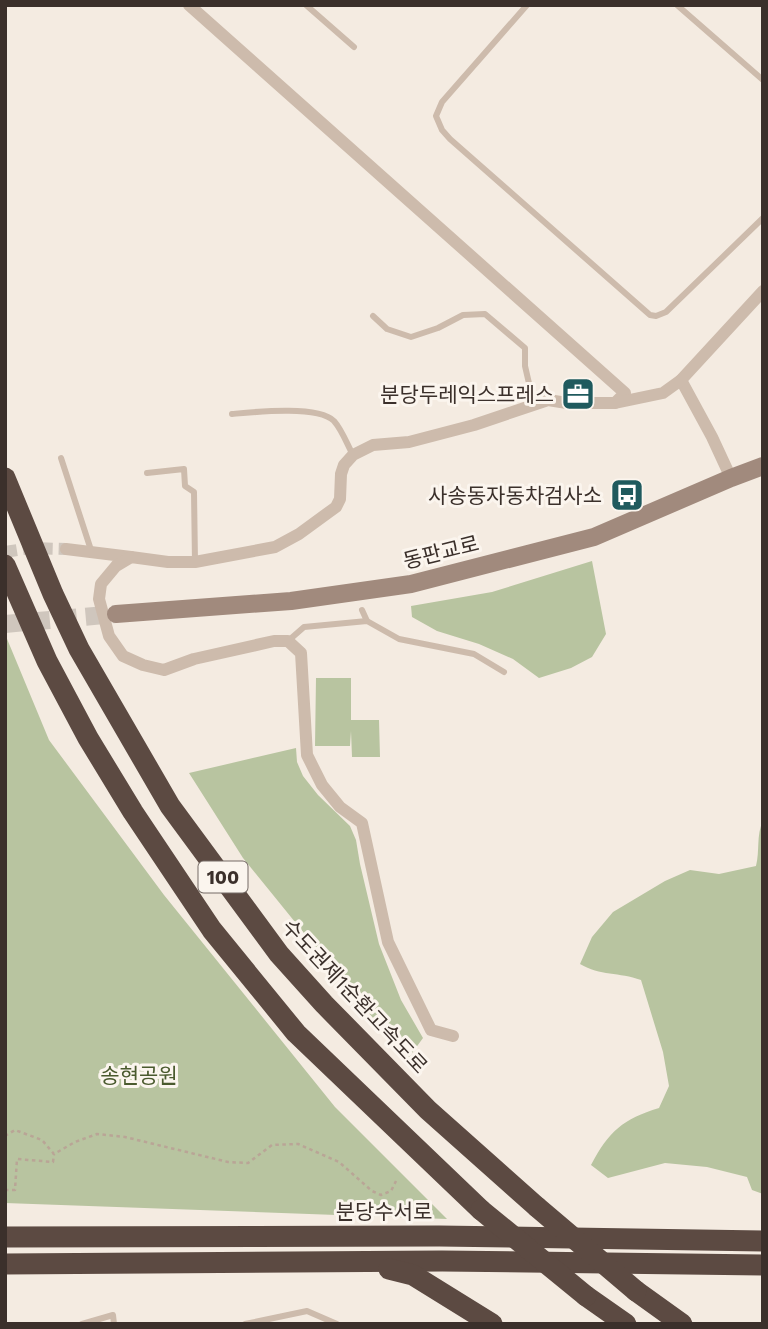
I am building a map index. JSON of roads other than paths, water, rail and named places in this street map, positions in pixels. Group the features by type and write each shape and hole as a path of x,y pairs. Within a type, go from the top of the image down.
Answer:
{"highway":[{"name":"수도권제1순환고속도로","path":"5,478 79,649 170,806 279,954 428,1111 636,1291 682,1324"},
{"name":"100","path":"5,565 47,661 88,738 133,812 212,930 296,1033 481,1210 586,1296 626,1324"},
{"name":"분당수서로","path":"5,1237 439,1236 763,1241"},
{"path":"357,1261 413,1275 492,1324"},
{"path":"5,1264 357,1261 763,1265"},
{"path":"5,1278 153,1264"}],"main road":[{"name":"동판교로","path":"116,614 291,601 411,583 594,537 763,467"}],"street":[{"path":"189,5 625,393 615,403"},
{"path":"66,548 168,562 195,562 275,547 305,530 338,505 342,471 353,455 380,443 409,442 474,425 548,400 567,403 615,403 663,393 681,380 763,290"},
{"path":"681,380 731,478"},
{"path":"131,557 119,563 103,580 99,594 109,636 123,656 164,670 207,656 274,641 288,641 301,653 307,755 322,785 340,807 362,822 388,942 431,1030 453,1036"}],"lane":[{"path":"306,5 354,47"},
{"path":"527,5 442,102 436,116 442,130 450,139 650,315 656,317 666,312 763,218"},
{"path":"677,5 763,80"},
{"path":"373,316 387,329 411,337 438,328 463,315 485,313 525,348 525,366 534,405"},
{"path":"232,414 284,411 327,416 337,425 353,455"},
{"path":"61,458 91,550"},
{"path":"147,473 184,469 185,486 194,492 195,562"},
{"path":"362,610 368,621 399,639 474,654 505,672"},
{"path":"288,641 304,627 368,621"},
{"path":"245,1324 307,1311 337,1324"},
{"path":"82,1324 113,1315 114,1324"}],"tunnel":[{"path":"5,552 30,548 66,549"},
{"path":"5,624 116,614"}],"place":[{"name":"분당두레익스프레스","path":"578,394"},
{"name":"사송동자동차검사소","path":"627,495"}],"park label":[{"name":"송현공원","path":"139,1075"}]}
